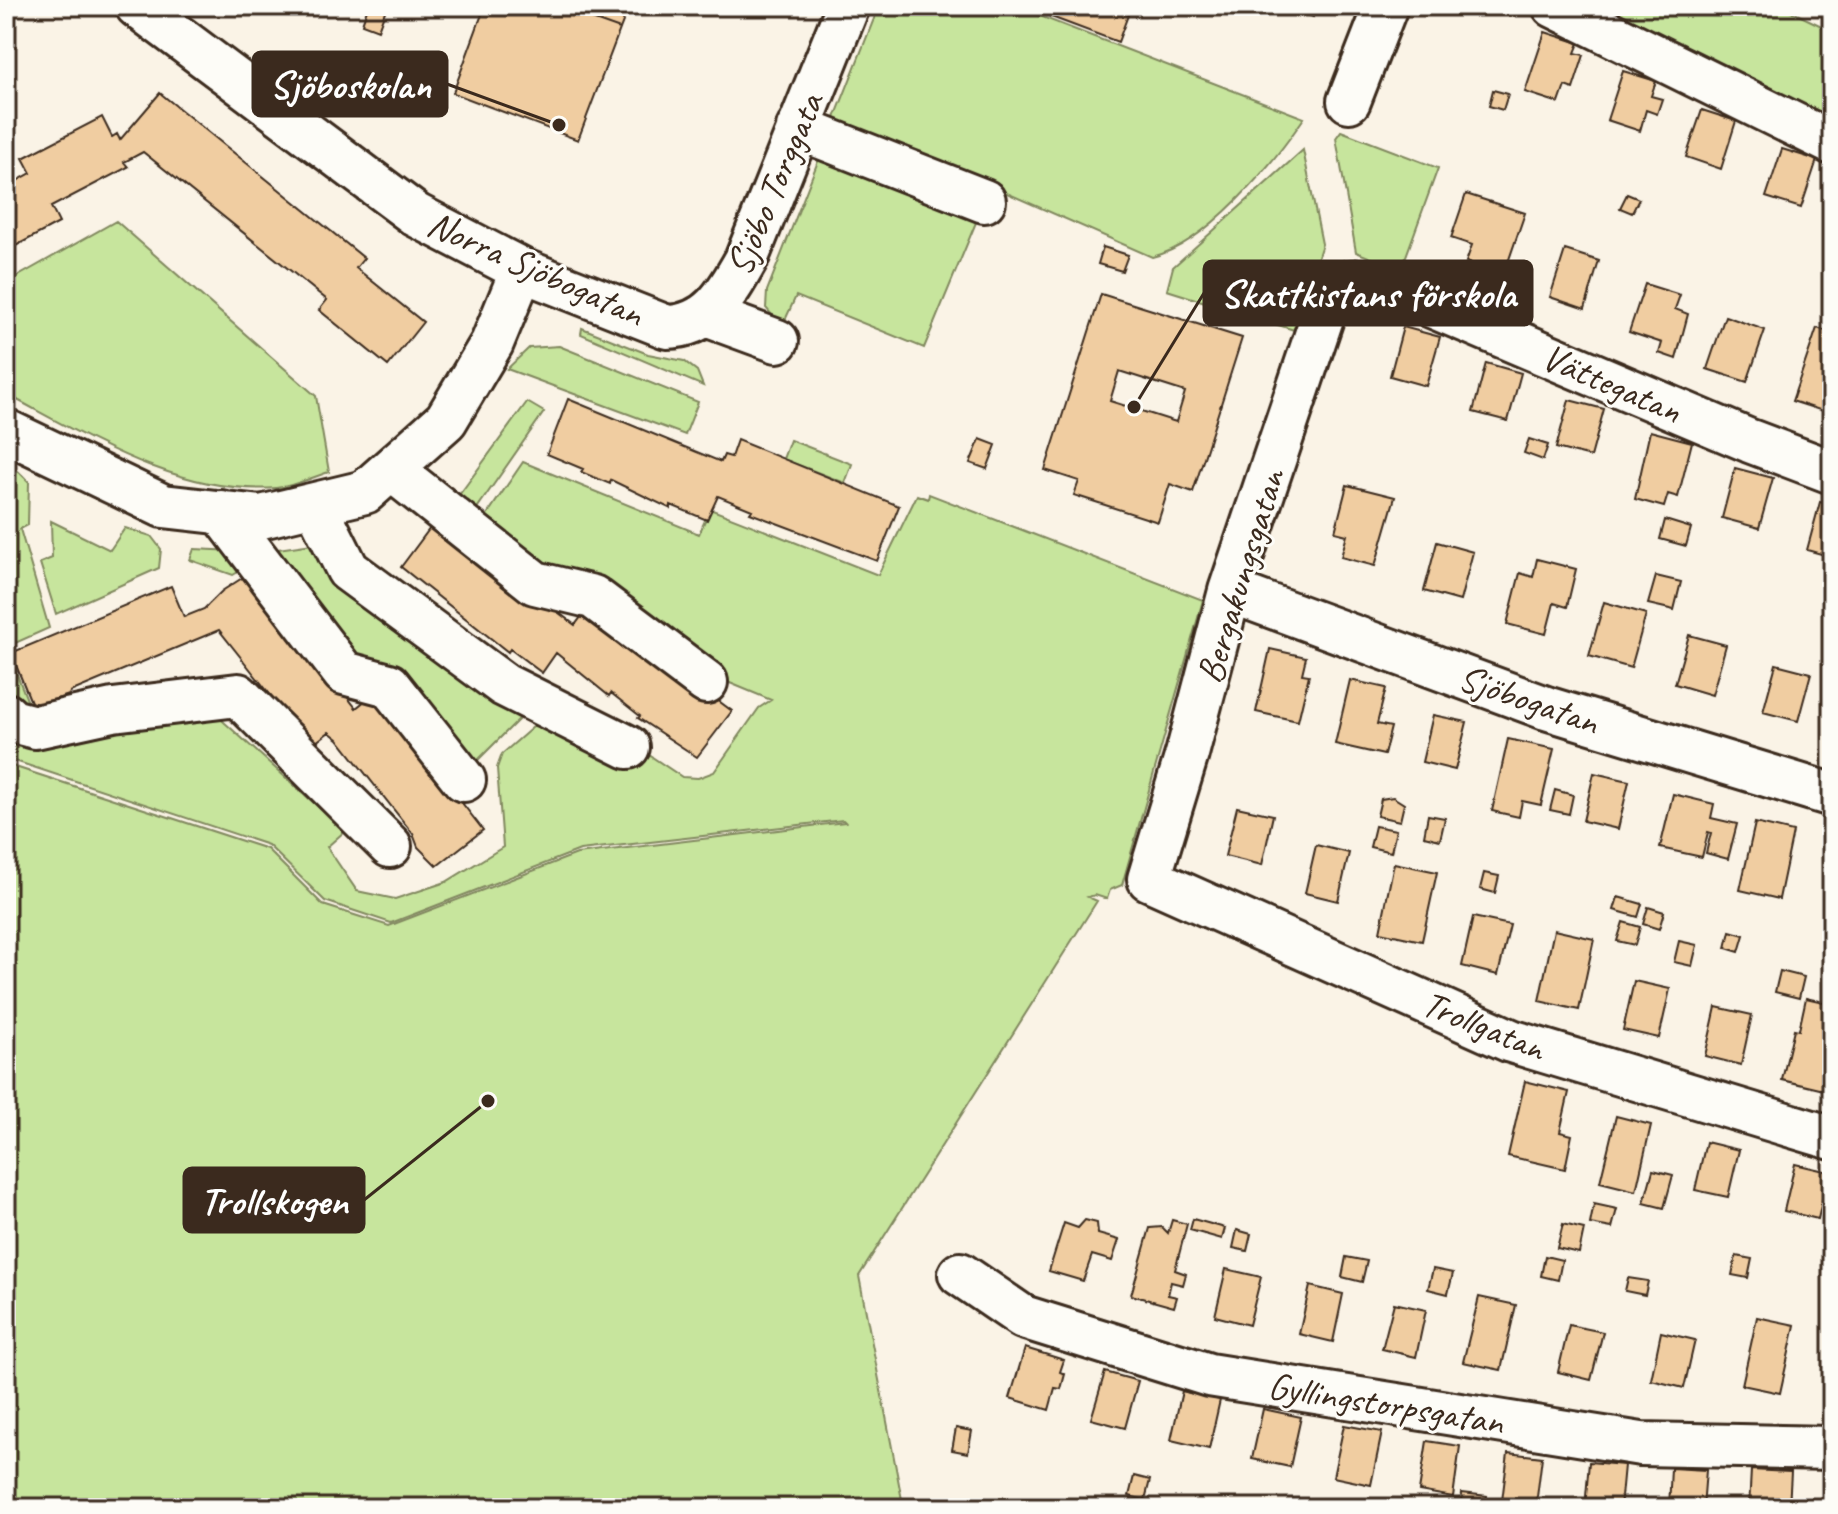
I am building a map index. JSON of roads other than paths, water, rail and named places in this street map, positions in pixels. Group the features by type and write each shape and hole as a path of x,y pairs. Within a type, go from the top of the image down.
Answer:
{"street":[{"name":"Norra Sjöbogatan","path":"137,6 416,215 522,270 667,327"},
{"name":"Sjöbo Torggata","path":"667,327 683,326 706,315 727,294 746,260 848,6"},
{"path":"1349,101 1386,6"},
{"path":"1554,6 1832,143"},
{"path":"798,128 984,201"},
{"path":"6,431 163,506 261,517 365,492 446,420 492,343 522,270"},
{"name":"Vättegatan","path":"1347,282 1361,280 1401,293 1750,441 1832,472"},
{"name":"Bergakungsgatan","path":"1149,879 1187,754 1230,591 1328,300 1336,288 1347,282"},
{"path":"706,315 777,341"},
{"path":"391,469 535,583 593,597 706,682"},
{"path":"315,504 348,570 504,685 628,747"},
{"path":"221,512 344,673 389,685 464,780"},
{"name":"Sjöbogatan","path":"1230,591 1546,708 1832,795"},
{"path":"6,715 12,721 35,727 113,710 238,695 390,846"},
{"name":"Trollgatan","path":"1149,879 1511,1041 1832,1138"},
{"name":"Gyllingstorpsgatan","path":"960,1274 1023,1317 1209,1375 1641,1444 1832,1448"}],"place":[{"name":"Sjöboskolan","path":"559,125"},
{"name":"Skattkistans förskola","path":"1134,407"},
{"name":"Trollskogen","path":"488,1101"}]}
